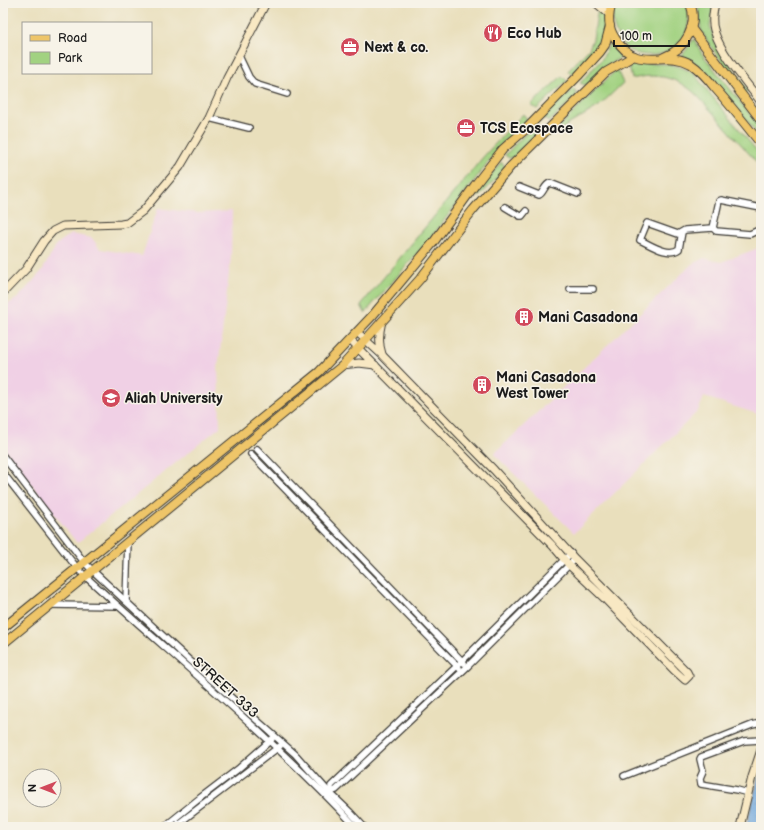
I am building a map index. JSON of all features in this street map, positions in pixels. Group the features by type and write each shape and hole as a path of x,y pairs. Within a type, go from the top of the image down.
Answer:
{"main road":[{"path":"612,3 609,14 610,26 613,36 625,51 643,59 679,59 691,64 705,76 761,144"},
{"path":"661,59 680,47 687,38 691,28 691,4"},
{"path":"3,628 319,372 350,340 433,243 475,185 504,149 530,125 600,52 604,45 610,26"},
{"path":"691,28 761,120"},
{"path":"3,644 343,365 420,279 473,210 511,166 606,72 634,56"}],"street":[{"path":"3,293 26,269 44,241 53,231 63,226 111,225 127,223 143,211 174,176 190,151 209,118 266,3"},
{"path":"596,3 609,14"},
{"path":"715,3 712,16 714,32 722,49 761,102"},
{"path":"236,61 255,84 287,94"},
{"path":"745,99 754,93"},
{"path":"209,118 249,128"},
{"path":"519,187 539,195 547,184 550,183 578,194"},
{"path":"713,228 720,200 761,208"},
{"path":"505,207 520,216 522,216 526,211"},
{"path":"682,232 679,249 676,251 665,251 640,240 647,224 678,234 685,230 713,228 716,231 750,234 761,228"},
{"path":"570,289 593,289"},
{"path":"382,321 379,340 379,348 382,355"},
{"path":"350,340 682,679 685,680 688,678 689,676 687,672 573,556 382,355 357,332"},
{"path":"343,365 359,363 375,365"},
{"path":"257,449 468,666"},
{"path":"251,454 463,671"},
{"name":"STREET 333","path":"3,456 84,562 188,659 295,754 331,794 356,827"},
{"name":"STREET 333","path":"3,473 77,568 85,576 331,794 364,827"},
{"path":"126,601 128,541"},
{"path":"331,794 332,786 457,666 564,559 573,556"},
{"path":"331,794 463,671 569,565 573,556"},
{"path":"50,605 118,606"},
{"path":"624,776 752,725 761,723"},
{"path":"164,827 238,769 276,736"},
{"path":"748,793 701,784 700,778 703,771 700,758 744,741 761,740"},
{"path":"174,827 283,743"},
{"path":"740,827 748,793 761,750"}],"shaded area":[{"name":"Aliah University","path":"158,208 198,213 232,211 231,257 218,368 220,427 77,543 3,448 3,307 18,298 42,271 57,244 71,234 92,238 100,249 142,256"},
{"path":"761,247 761,415 704,397 698,411 574,533 494,454 692,264 704,258 721,262"}],"green space":[{"path":"615,3 686,3 688,23 686,31 682,39 669,51 649,55 634,52 626,48 615,29 613,12"},
{"path":"698,3 713,3 710,26 715,42 748,91 745,93 709,44 701,30"},
{"path":"598,9 604,14 606,19 600,46 572,75 568,71 589,49 593,39"},
{"path":"694,39 702,54 761,128 761,139 735,105 714,81 692,61 682,56"},
{"path":"611,41 625,55 612,62 588,84 585,85 580,83 602,59"},
{"path":"640,64 662,64 681,67 694,74 761,156 761,167 700,99 679,82 659,76 646,76 632,79 629,66"},
{"path":"617,70 623,83 599,106 551,135 614,72"},
{"path":"562,76 567,81 537,109 531,105"},
{"path":"574,89 577,95 549,122 542,117"},
{"path":"523,114 527,119 504,141 430,239 365,313 361,305 484,156"},
{"path":"534,125 540,132 514,157 509,158 505,155"},
{"path":"501,162 506,168 479,197 476,194"}],"water":[{"path":"761,767 761,827 746,827"}],"place":[{"name":"Eco Hub","path":"493,33"},
{"name":"Next & co.","path":"350,47"},
{"name":"TCS Ecospace","path":"466,128"},
{"name":"Mani Casadona","path":"524,317"},
{"name":"Mani Casadona West Tower","path":"482,385"},
{"name":"Aliah University","path":"111,398"}]}
